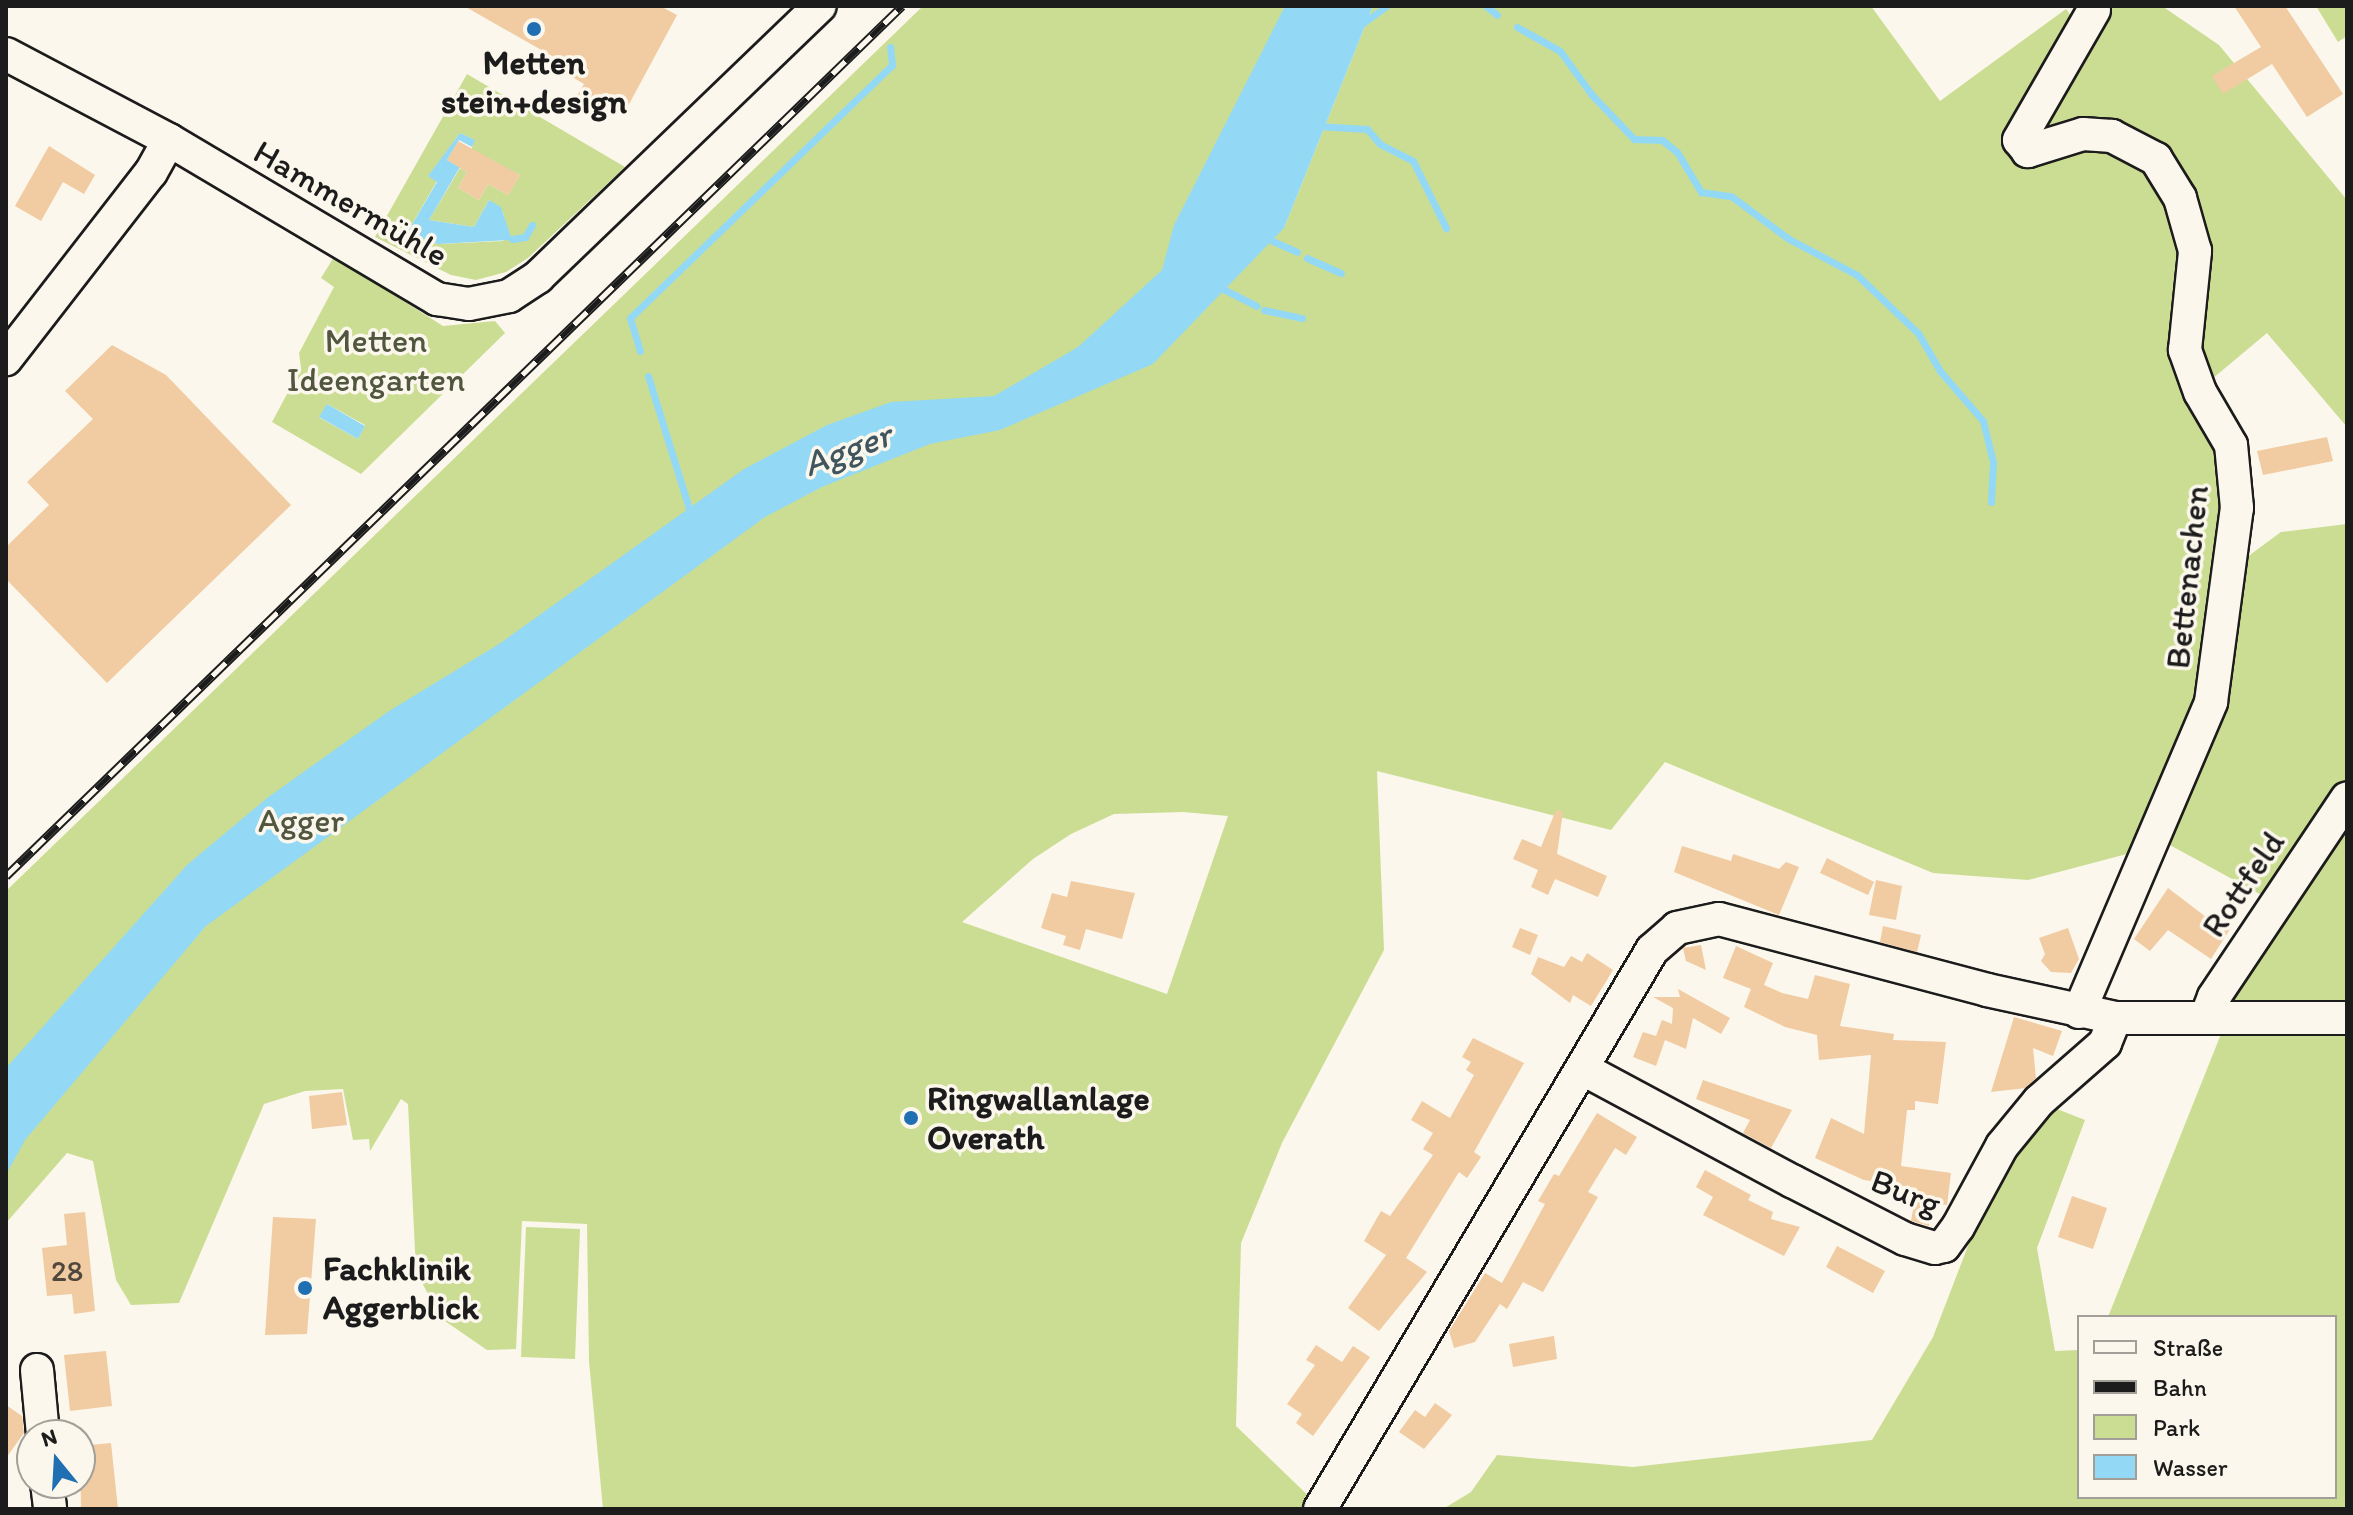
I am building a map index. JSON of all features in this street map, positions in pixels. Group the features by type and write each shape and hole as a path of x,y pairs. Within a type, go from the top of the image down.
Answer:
{"street":[{"name":"Hammermühle","path":"6,54 169,140 437,299 469,304 509,296 538,277 820,6"},
{"name":"Bettenachen","path":"2079,1012 2211,702 2237,508 2231,445 2200,392 2185,350 2195,251 2180,198 2156,159 2112,136 2083,134 2028,151 2019,140 2094,10"},
{"path":"6,359 151,172 169,140"},
{"name":"Rottfeld","path":"2207,1015 2229,972 2347,798"},
{"path":"1324,1501 1652,950 1664,936 1695,921 1730,922 2079,1012 2115,1018 2207,1015 2347,1018"},
{"name":"Burg","path":"1583,1069 1905,1239 1935,1248 1944,1246 1958,1227 2002,1146 2039,1101 2105,1043 2115,1018"},
{"path":"37,1370 42,1419"}],"green space":[{"name":"Agger","path":"923,6 1350,6 1284,228 1373,6 1871,6 1940,101 2066,9 2088,38 2113,6 2162,6 2219,45 2347,200 2347,427 2267,333 2206,384 2229,478 2206,656 2186,732 2142,850 2028,880 1933,873 1665,762 1611,830 1377,771 1384,950 1282,1143 1241,1243 1236,1426 1322,1509 603,1509 589,1361 587,1224 522,1221 516,1349 487,1350 442,1319 416,1272 408,1104 401,1099 370,1151 369,1139 353,1140 343,1089 305,1091 264,1104 179,1303 131,1305 116,1280 93,1161 67,1153 6,1223 6,891","holes":["1183,812 1228,816 1167,994 962,922 1033,859 1071,834 1114,814"]},
{"path":"2316,6 2347,6 2347,36 2338,42"},
{"name":"Metten Ideengarten","path":"467,74 625,167 528,258 506,272 476,280 451,275 375,237","holes":["460,133 474,140 471,151 520,175 508,195 488,184 479,200 458,188 467,172 460,168 429,220 474,227 489,200 503,212 508,235 503,241 438,244 407,233 437,181 429,176"]},
{"name":"Metten Ideengarten","path":"334,257 443,326 495,321 505,333 361,474 272,422 301,368 299,353 334,287 321,278","holes":["327,404 365,425 358,439 320,418"]},
{"path":"2347,524 2347,779 2267,898 2168,844 2214,726 2243,560 2281,532"},
{"path":"2347,816 2347,1509 1443,1509 1471,1492 1497,1455 1633,1467 1872,1440 1933,1337 1981,1212 2010,1157 2052,1107 2085,1120 2037,1248 2055,1351 2077,1350 2077,1499 2337,1499 2337,1315 2109,1315 2223,1029 2236,984"},
{"path":"526,1227 580,1229 575,1359 521,1357"}],"water":[{"name":"Agger","path":"1285,6 1373,6 1284,228 1153,364 1000,430 930,444 822,487 765,517 206,926 25,1140 6,1175 6,1068 187,865 267,798 389,711 499,644 744,469 827,425 891,402 994,396 1078,347 1162,270 1174,225"},
{"path":"460,133 475,140 472,147 459,140 447,160 460,167 429,220 474,227 489,200 501,207 512,240 438,244 407,233 437,182 428,176"},
{"path":"327,404 365,426 358,439 319,417"}],"building":[{"path":"464,6 660,6 677,15 627,108 620,104 613,115 574,101 584,84 569,75 573,68"},
{"path":"2234,6 2285,6 2343,94 2307,117 2272,64 2223,94 2212,76 2261,47"},
{"path":"458,141 520,175 508,195 488,184 479,200 458,188 467,172 447,160"},
{"path":"49,146 95,175 84,194 63,182 41,221 15,206"},
{"path":"112,345 166,375 291,505 107,683 6,579 6,547 49,505 27,482 93,419 65,391"},
{"path":"2327,437 2333,461 2263,475 2257,451"},
{"path":"1556,810 1563,812 1557,854 1607,876 1598,897 1555,879 1548,895 1531,887 1538,870 1513,859 1522,839 1541,847"},
{"path":"1682,846 1731,861 1733,854 1779,869 1786,862 1799,867 1779,915 1674,872"},
{"path":"1827,858 1874,882 1868,895 1820,873"},
{"path":"1876,880 1902,886 1896,920 1869,915"},
{"path":"1071,881 1135,893 1122,939 1086,929 1080,950 1063,945 1066,936 1041,928 1052,893 1067,897"},
{"path":"2168,888 2210,920 2214,914 2232,926 2211,959 2168,930 2150,951 2134,939"},
{"path":"1883,926 1921,935 1917,952 1880,942"},
{"path":"1520,928 1538,935 1530,955 1512,947"},
{"path":"2068,928 2079,959 2071,973 2051,972 2041,961 2045,954 2039,938"},
{"path":"1701,945 1706,970 1686,961 1683,948"},
{"path":"1736,946 1773,963 1764,985 1782,993 1808,999 1815,975 1850,984 1840,1026 1894,1034 1893,1040 1946,1042 1938,1104 1915,1101 1915,1110 1907,1110 1901,1166 1951,1173 1947,1205 1933,1203 1929,1226 1911,1221 1917,1188 1864,1180 1815,1158 1831,1118 1864,1134 1871,1055 1819,1060 1817,1035 1785,1027 1744,1007 1751,989 1723,978"},
{"path":"1587,953 1613,970 1591,1006 1573,995 1570,1003 1531,974 1538,957 1564,967 1571,956 1582,962"},
{"path":"1678,989 1730,1018 1721,1034 1693,1018 1686,1049 1665,1040 1656,1066 1633,1057 1643,1032 1656,1036 1662,1020 1672,1024 1673,1008 1653,997 1680,997"},
{"path":"2014,1017 2062,1031 2053,1056 2033,1048 2036,1078 2026,1088 1991,1092"},
{"path":"1473,1038 1524,1063 1474,1152 1481,1157 1467,1178 1459,1172 1406,1258 1427,1272 1379,1331 1348,1308 1386,1255 1364,1241 1381,1211 1390,1216 1433,1155 1423,1149 1433,1133 1411,1120 1422,1101 1450,1118 1474,1075 1466,1070 1471,1062 1462,1057"},
{"path":"1703,1080 1792,1110 1771,1148 1743,1133 1750,1120 1696,1099"},
{"path":"342,1092 347,1125 312,1129 309,1096"},
{"path":"1597,1113 1637,1137 1626,1155 1615,1148 1588,1192 1598,1197 1543,1292 1523,1282 1507,1309 1500,1304 1475,1342 1454,1348 1449,1331 1485,1273 1502,1283 1545,1204 1538,1201 1554,1174 1559,1176"},
{"path":"1705,1170 1751,1195 1748,1200 1773,1212 1771,1219 1800,1227 1784,1256 1703,1215 1713,1197 1696,1187"},
{"path":"2072,1196 2107,1208 2093,1249 2058,1237"},
{"path":"85,1212 95,1311 74,1314 72,1294 47,1296 42,1248 67,1245 64,1214"},
{"path":"273,1217 316,1219 307,1334 265,1335"},
{"path":"1837,1246 1885,1271 1873,1293 1826,1267"},
{"path":"1554,1336 1557,1359 1513,1367 1509,1344"},
{"path":"1316,1345 1342,1362 1353,1346 1370,1357 1313,1436 1296,1423 1302,1414 1287,1404 1315,1365 1306,1360"},
{"path":"106,1351 112,1406 70,1411 64,1355"},
{"path":"1435,1403 1452,1415 1424,1449 1399,1432 1415,1410 1425,1417"},
{"path":"6,1405 22,1419 16,1419 16,1444 6,1458"},
{"path":"111,1443 118,1509 81,1509 81,1499 96,1499 96,1444"}],"waterway":[{"path":"1359,26 1387,6"},
{"path":"1486,6 1497,15"},
{"path":"1517,27 1560,51 1592,95 1634,139 1662,140 1677,152 1701,192 1731,196 1789,239 1857,275 1918,333 1940,371 1983,421 1993,462 1991,502"},
{"path":"640,351 630,318 892,65 890,47"},
{"path":"1317,126 1367,129 1380,144 1413,161 1446,228"},
{"path":"512,239 525,237 532,225"},
{"path":"1266,238 1297,252"},
{"path":"1307,258 1341,273"},
{"path":"1219,287 1257,306"},
{"path":"1264,310 1302,318"},
{"path":"648,376 691,515"}],"railway":[{"path":"6,876 902,6"}],"place":[{"name":"Metten stein+design","path":"534,29"},
{"name":"Ringwallanlage Overath","path":"911,1118"},
{"name":"Fachklinik Aggerblick","path":"305,1288"}]}
